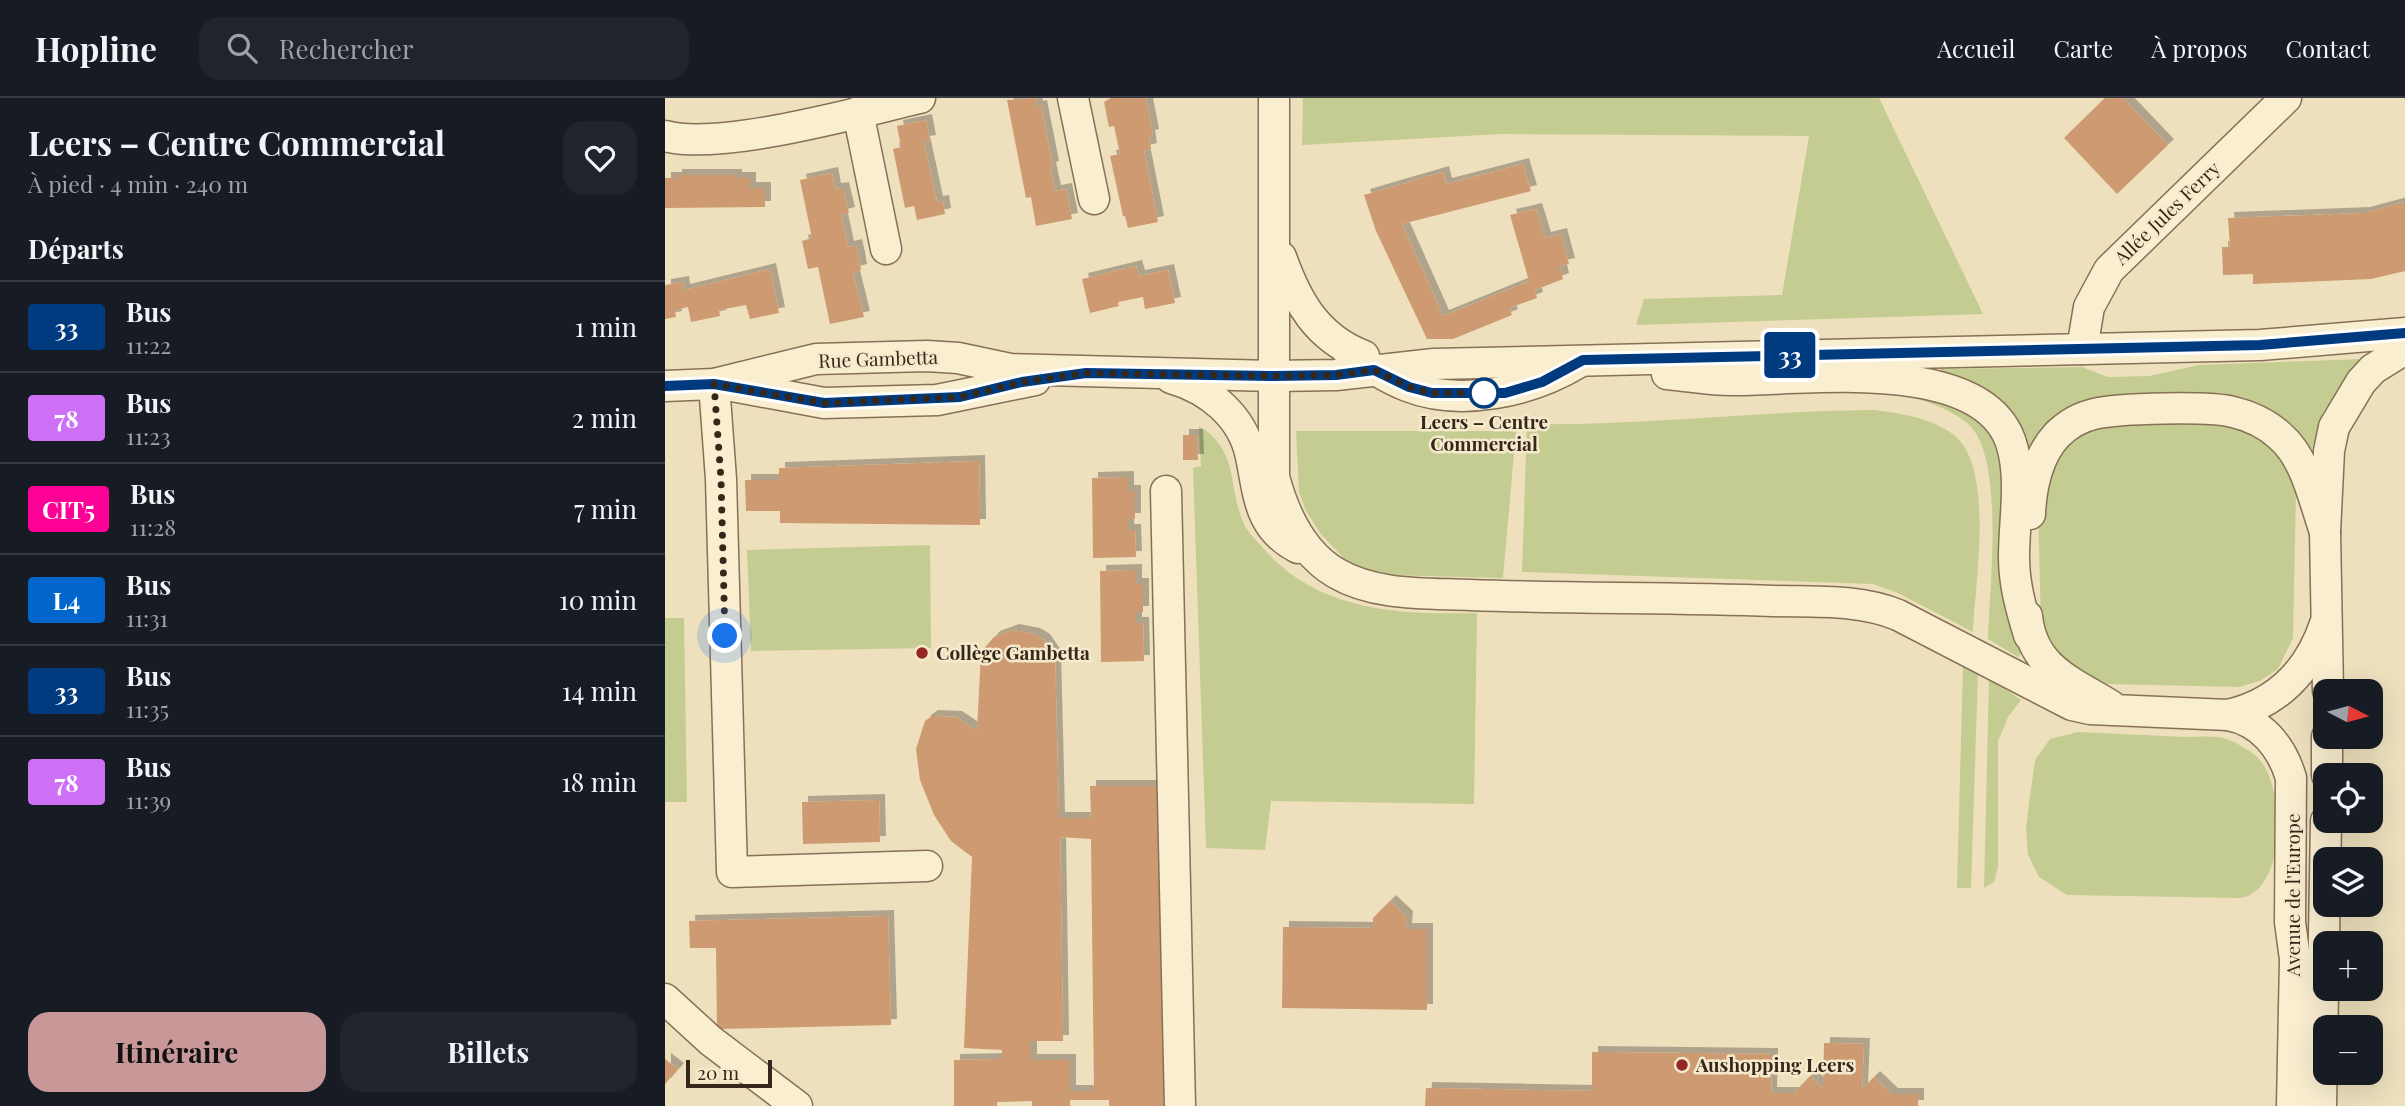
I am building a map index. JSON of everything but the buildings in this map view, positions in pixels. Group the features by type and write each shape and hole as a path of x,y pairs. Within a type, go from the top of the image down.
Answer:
{"street":[{"path":"665,136 699,141 741,136 920,98"},
{"path":"1073,98 1094,199"},
{"path":"1274,98 1274,477 1289,519 1317,558"},
{"name":"Allée Jules Ferry","path":"2082,349 2089,307 2109,270 2286,98"},
{"path":"858,112 886,249"},
{"path":"1273,208 1279,252 1299,302 1325,335 1347,350 1386,368"},
{"name":"Rue Gambetta","path":"665,386 714,384 816,359 937,355 1010,369 1274,376 1336,375 1386,368 1583,360 2260,345 2405,333"},
{"path":"2327,679 2325,532 2329,452 2334,427 2361,382 2373,369 2405,349"},
{"path":"1583,360 1732,381 1896,380 1935,386 1979,402 2000,421 2012,446 2016,479 2015,574 2029,635 2035,648 2052,668 2119,711"},
{"path":"1147,372 1186,382 1222,405 1246,439 1263,516 1288,543 1355,582 1404,591 1524,597 1734,599 1873,606 1898,615 2062,701 2090,709 2119,711 2228,715 2245,711 2282,691 2308,662 2325,624"},
{"name":"Rue Gambetta","path":"714,384 824,403 900,401 960,397 1022,382 1086,373"},
{"path":"714,384 722,492 732,872 927,866"},
{"path":"2029,635 2028,550 2034,482 2044,455 2057,435 2093,414 2217,409 2261,422 2283,438 2300,464 2325,532"},
{"path":"1166,491 1180,1106"},
{"name":"Avenue de l'Europe","path":"2228,715 2242,718 2271,739 2284,757 2291,778 2290,922 2295,959 2292,1106"},
{"name":"Avenue de l'Europe","path":"2321,1106 2326,833"},
{"path":"665,999 720,1048 797,1106"}],"green space":[{"path":"1303,98 1879,98 1983,314 1636,325 1644,299 1782,295 1809,136 1501,134 1302,145"},
{"path":"2363,359 2323,412 2312,448 2305,449 2290,424 2267,409 2237,399 2167,398 2026,447 2012,418 1997,399 1938,374 1941,369 2082,367 2108,377 2149,376 2199,365"},
{"path":"1897,388 1982,418 1996,440 2003,463 2022,653 2018,657 1988,639 1993,525 1987,463 1979,439 1959,417 1892,391"},
{"path":"1873,410 1936,424 1954,435 1967,451 1975,473 1980,527 1973,632 1898,593 1873,584 1522,572 1527,424 1614,423"},
{"path":"2211,422 2260,431 2284,456 2296,490 2293,638 2278,669 2260,681 2239,687 2109,684 2070,668 2052,650 2041,628 2038,503 2060,452 2088,431 2119,424"},
{"path":"1199,426 1212,436 1227,458 1239,510 1246,527 1285,570 1335,597 1362,605 1419,613 1477,613 1474,804 1271,801 1265,850 1206,848 1193,468 1201,466"},
{"path":"1296,431 1516,431 1503,578 1383,575 1348,563 1320,533 1305,509 1299,492"},
{"path":"930,545 931,648 751,651 747,550"},
{"path":"665,618 684,618 687,802 665,802"},
{"path":"1963,665 1978,673 1971,888 1957,888"},
{"path":"1989,678 2021,700 2008,717 1998,741 1998,867 1994,882 1984,888"},
{"path":"2078,732 2219,737 2252,753 2263,764 2271,783 2276,806 2277,831 2274,855 2267,876 2256,891 2239,898 2067,895 2039,877 2028,855 2026,827 2035,760 2050,739"}],"bus line":[{"name":"33","path":"665,386 714,384 824,403 937,400 1022,382 1086,373 1274,376 1336,375 1374,370 1409,387 1432,393 1505,393 1542,382 1583,360 2260,345 2343,341 2405,333"}],"place":[{"name":"Leers – Centre Commercial","path":"1484,393"},
{"name":"Collège Gambetta","path":"922,653"},
{"name":"Aushopping Leers","path":"1682,1065"}],"route":[{"path":"725,636 721,479 714,384 824,403 937,400 1022,382 1086,373 1274,376 1336,375 1374,370 1409,387 1432,393 1457,393 1489,393 1484,393"}]}
